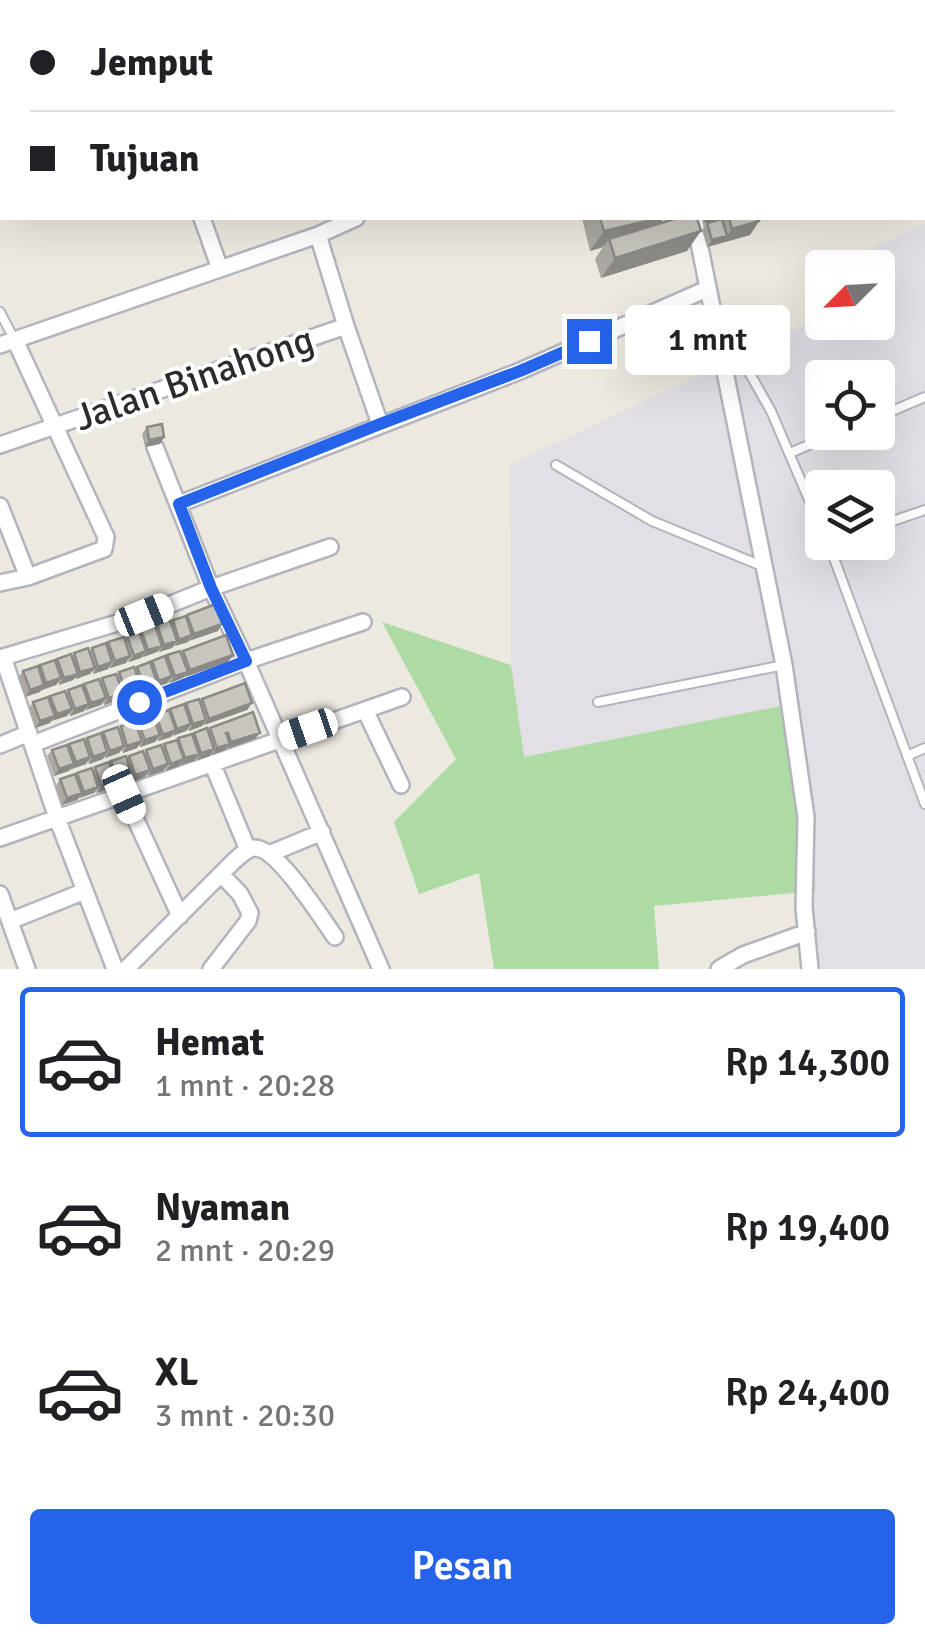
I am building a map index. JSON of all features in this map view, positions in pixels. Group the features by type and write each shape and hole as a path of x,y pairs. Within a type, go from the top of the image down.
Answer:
{"street":[{"path":"203,220 220,269"},
{"path":"0,584 104,549 106,538 53,426 7,343 351,220"},
{"path":"694,220 784,665 806,817 804,906 810,969"},
{"path":"318,234 341,327 380,424"},
{"path":"179,504 520,371 708,289"},
{"name":"Jalan Binahong","path":"0,445 341,327"},
{"path":"155,447 211,588 322,832 375,968"},
{"path":"0,506 28,577"},
{"path":"115,969 57,818 2,657 144,615 330,548"},
{"path":"0,744 31,738 363,622"},
{"path":"0,838 402,697"},
{"path":"365,710 400,785"},
{"path":"212,763 248,850"},
{"path":"124,794 180,916"},
{"path":"268,854 322,832"},
{"path":"126,969 248,850 262,849 290,875 335,937"},
{"path":"211,969 248,921 250,912 221,874"},
{"path":"10,921 85,891"},
{"path":"0,894 28,969"},
{"path":"719,969 743,955 807,932"}],"lane":[{"path":"0,312 7,343"},
{"path":"720,349 738,359 750,374 805,489"},
{"path":"895,410 925,397"},
{"path":"790,453 805,447"},
{"path":"556,465 652,521 766,568"},
{"path":"895,520 925,510"},
{"path":"835,560 925,804"},
{"path":"598,702 784,665"},
{"path":"907,756 925,748"}],"shaded area":[{"path":"925,223 925,969 816,969 814,855 796,704 523,757 511,665 510,465 805,325 805,340 895,340 895,250 867,250"}],"green space":[{"path":"382,622 511,665 524,757 796,703 815,891 654,906 659,969 494,969 479,873 419,894 394,822 456,759"}],"building":[{"path":"601,220 651,220 604,231"},
{"path":"671,220 698,220 701,231 615,258 609,239"},
{"path":"722,220 727,236 712,240 707,223"},
{"path":"730,220 759,221 732,229"},
{"path":"162,424 164,437 149,440 147,427"},
{"path":"216,604 222,624 194,634 187,615"},
{"path":"186,616 192,635 179,640 173,620"},
{"path":"170,620 177,641 164,645 157,624"},
{"path":"155,625 162,646 148,650 141,630"},
{"path":"139,632 146,651 134,656 127,636"},
{"path":"226,635 233,655 190,670 183,651"},
{"path":"124,637 130,656 115,661 108,642"},
{"path":"106,643 112,662 98,667 92,648"},
{"path":"88,648 95,668 80,672 74,653"},
{"path":"180,651 188,672 175,676 167,655"},
{"path":"71,654 78,674 64,678 57,659"},
{"path":"165,656 172,676 159,681 152,661"},
{"path":"55,660 61,678 46,683 40,665"},
{"path":"150,662 157,682 144,686 137,667"},
{"path":"38,666 44,685 30,690 23,671"},
{"path":"134,667 141,687 126,692 119,672"},
{"path":"116,674 123,693 109,698 102,678"},
{"path":"99,679 106,698 91,703 84,684"},
{"path":"245,683 252,703 209,719 202,699"},
{"path":"82,685 89,704 75,709 68,690"},
{"path":"65,691 72,709 57,714 50,696"},
{"path":"48,697 55,716 40,721 33,702"},
{"path":"199,699 206,720 193,724 186,703"},
{"path":"184,704 191,724 177,729 170,709"},
{"path":"169,710 176,730 163,735 156,715"},
{"path":"253,712 260,733 231,742 226,733 230,744 217,748 210,728"},
{"path":"153,715 160,735 145,740 138,721"},
{"path":"135,722 142,741 127,746 121,726"},
{"path":"118,727 124,746 110,751 103,732"},
{"path":"207,728 214,749 201,753 194,733"},
{"path":"101,733 107,752 93,757 87,738"},
{"path":"192,734 199,754 185,758 178,738"},
{"path":"84,739 90,757 76,762 69,744"},
{"path":"177,740 184,759 171,764 164,744"},
{"path":"67,745 74,764 59,769 52,750"},
{"path":"161,745 168,764 153,769 146,750"},
{"path":"143,751 150,770 135,775 129,756"},
{"path":"126,756 132,776 118,781 111,761"},
{"path":"109,762 116,782 101,786 95,767"},
{"path":"92,768 98,787 84,792 77,773"},
{"path":"75,774 82,793 67,798 60,779"}],"route":[{"path":"139,702 246,661 211,588 179,504 589,341"}]}
